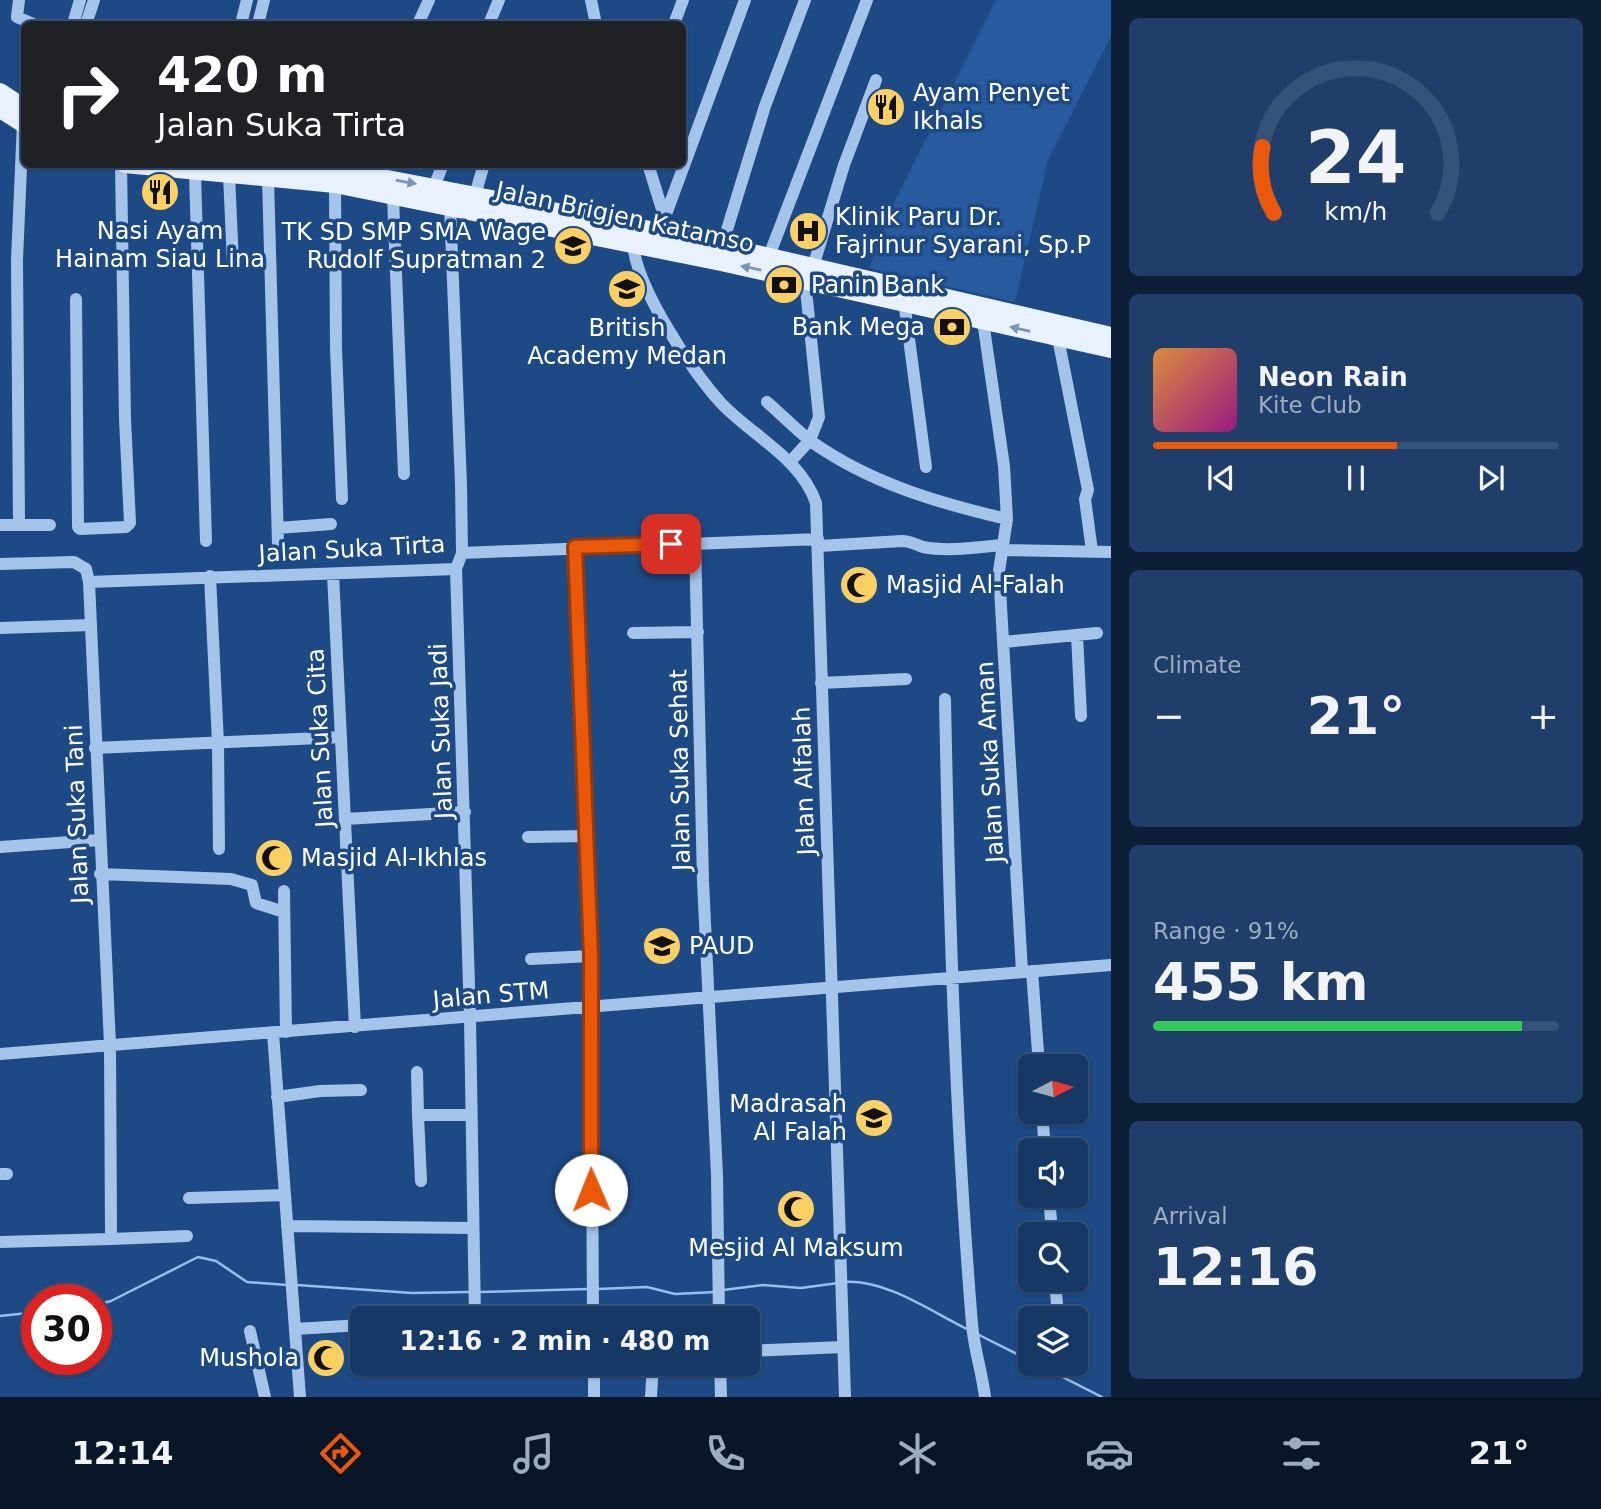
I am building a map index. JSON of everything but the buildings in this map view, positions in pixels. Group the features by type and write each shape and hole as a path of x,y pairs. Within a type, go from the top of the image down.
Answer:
{"main road":[{"path":"0,92 21,115"},
{"path":"0,109 21,117"},
{"name":"Jalan Brigjen Katamso","path":"155,168 229,175 267,171 288,173 369,170 633,235 1100,337 1111,349"},
{"name":"Jalan Brigjen Katamso","path":"288,173 393,197 633,235 665,225 722,246 769,256 809,273 904,301 1058,338 1100,337"}],"street":[{"path":"19,0 17,17 26,21"},
{"path":"74,21 80,0"},
{"path":"87,21 94,0"},
{"path":"242,21 247,0"},
{"path":"259,21 264,0"},
{"path":"419,21 429,0"},
{"path":"490,21 499,0"},
{"path":"591,0 595,21"},
{"path":"675,21 683,0"},
{"path":"686,166 745,0"},
{"path":"722,246 765,106 805,0"},
{"path":"769,256 867,0"},
{"path":"790,462 810,440 819,416 809,273 844,164 876,80"},
{"path":"19,525 17,274 22,168"},
{"path":"76,299 78,527 80,530 125,528 130,523 123,367 123,168"},
{"path":"434,187 441,168"},
{"path":"475,195 483,168"},
{"path":"649,168 665,225"},
{"path":"665,225 685,168"},
{"path":"267,171 278,544"},
{"path":"195,173 206,541"},
{"path":"229,175 233,263"},
{"path":"335,184 336,348 342,499"},
{"path":"393,197 404,474"},
{"path":"450,206 462,553"},
{"name":"Jalan Alfalah","path":"633,235 636,263 672,335 699,376 721,403 790,462 813,493 818,514 821,683 834,987 845,1397"},
{"path":"904,301 926,467"},
{"name":"Jalan Suka Aman","path":"983,321 1004,466 1007,519 999,570 1027,972 1037,1054"},
{"path":"1058,338 1088,490 1085,499 1092,551"},
{"path":"768,402 810,440 895,487 934,502 1007,519"},
{"path":"278,528 331,524"},
{"path":"0,525 50,525"},
{"name":"Jalan Suka Tirta","path":"89,582 456,569 462,553 695,543 910,541 921,547 1111,552"},
{"name":"Jalan Suka Sehat","path":"695,543 707,996 720,1271 719,1306"},
{"path":"575,547 591,956 593,1306"},
{"path":"0,564 74,562 86,569 89,582"},
{"name":"Jalan Suka Jadi","path":"456,569 465,812 474,1306"},
{"name":"Jalan Suka Cita","path":"333,574 355,1027"},
{"path":"210,576 218,743 219,849"},
{"name":"Jalan Suka Tani","path":"89,582 100,874 110,1045 111,1239"},
{"path":"0,628 91,625"},
{"path":"634,633 698,632"},
{"path":"1004,642 1097,633"},
{"path":"1077,635 1081,716"},
{"path":"821,683 906,679"},
{"path":"945,699 952,978 972,1329 981,1364 985,1397"},
{"path":"95,748 341,737"},
{"path":"345,819 465,812"},
{"path":"528,837 587,836"},
{"path":"0,847 99,840"},
{"path":"100,874 231,879 252,885 256,903 284,912"},
{"path":"284,891 286,1032"},
{"path":"531,959 591,956"},
{"name":"Jalan STM","path":"0,1054 1111,965"},
{"path":"272,1033 300,1397"},
{"path":"417,1072 421,1181"},
{"path":"277,1097 320,1091 361,1090"},
{"path":"418,1115 471,1115"},
{"path":"189,1198 285,1195"},
{"path":"287,1226 471,1228"},
{"path":"0,1242 187,1236"},
{"path":"295,1329 350,1326"},
{"path":"250,1331 265,1397"},
{"path":"760,1350 843,1347"},
{"path":"594,1376 594,1397"},
{"path":"651,1397 652,1376"},
{"path":"721,1376 722,1397"}],"shaded area":[{"path":"996,0 1111,0 1111,36 1048,160 1015,302 869,268 894,203"}],"waterway":[{"path":"112,1300 198,1257 216,1261 247,1282 287,1285"},
{"path":"844,1282 860,1282 892,1291 967,1329"},
{"path":"723,1290 763,1285 801,1288 838,1283"},
{"path":"297,1285 412,1293 469,1292"},
{"path":"598,1289 647,1287 675,1294 716,1292"},
{"path":"479,1292 588,1289"},
{"path":"0,1316 21,1314"},
{"path":"977,1334 1018,1354"},
{"path":"1061,1376 1102,1397"}],"place":[{"name":"Ayam Penyet Ikhals","path":"886,107"},
{"name":"Nasi Ayam Hainam Siau Lina","path":"160,192"},
{"name":"Klinik Paru Dr. Fajrinur Syarani, Sp.P","path":"808,231"},
{"name":"TK SD SMP SMA Wage Rudolf Supratman 2","path":"573,246"},
{"name":"Panin Bank","path":"784,285"},
{"name":"British Academy Medan","path":"627,289"},
{"name":"Bank Mega","path":"952,327"},
{"name":"Masjid Al-Falah","path":"859,585"},
{"name":"Masjid Al-Ikhlas","path":"274,858"},
{"name":"PAUD","path":"662,946"},
{"name":"Madrasah Al Falah","path":"874,1118"},
{"name":"Mesjid Al Maksum","path":"796,1209"},
{"name":"Mushola","path":"326,1358"}],"route":[{"path":"591,1190 591,956 575,547 671,544"}]}
